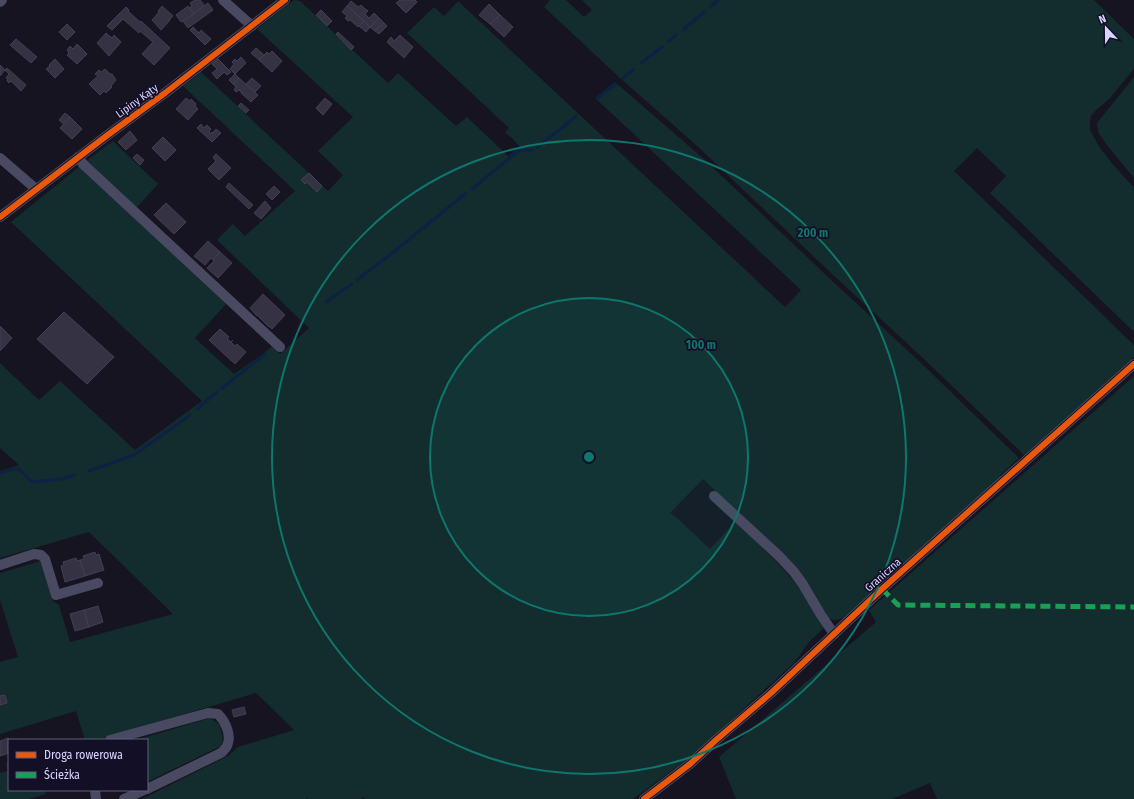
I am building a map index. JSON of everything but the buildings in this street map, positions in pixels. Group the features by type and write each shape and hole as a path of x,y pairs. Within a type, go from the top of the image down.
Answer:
{"street":[{"path":"223,0 252,26"},
{"name":"Lipiny Kąty","path":"0,217 165,93 285,0"},
{"path":"78,157 83,164 280,347"},
{"path":"0,158 36,189"},
{"name":"Graniczna","path":"644,799 690,764 771,693 882,589 1134,364"},
{"path":"714,496 779,556 794,572 834,634"},
{"path":"0,565 34,554 41,555 45,558 56,595 98,583"},
{"path":"114,739 208,713 218,714 225,722 229,741 221,753 148,789"},
{"path":"124,799 142,791"}],"green space":[{"path":"294,0 300,1 388,83 398,73 456,126 467,117 508,156 520,147 505,133 509,128 407,33 434,7 444,16 458,1 785,307 801,290 595,98 615,82 705,160 920,362 1019,458 1000,475 1002,477 843,618 836,620 825,615 789,560 703,479 670,513 710,549 736,521 807,595 825,627 809,642 794,663 688,759 633,799 365,799 363,797 361,799 142,799 228,756 238,747 294,730 256,693 100,739 85,739 76,711 0,734 0,662 18,657 0,600 0,573 41,561 53,601 59,605 70,642 173,614 89,532 0,558 0,471 19,465 0,448 0,363 39,400 60,381 135,450 202,401 11,222 80,166 227,303 195,338 234,374 272,346 280,354 309,328 217,240 233,224 245,236 295,191 183,86 201,72 328,191 343,175 318,151 353,117 257,29"},
{"path":"550,0 566,0 584,17 592,10 582,0 1094,0 1134,39 1134,69 1109,99 1091,116 1090,130 1100,148 1134,188 1134,332 990,193 1006,176 977,148 954,171 1134,345 1134,357 1025,456 695,144 620,78 544,7"},
{"path":"1134,77 1134,178 1106,144 1098,132 1097,123"},
{"path":"113,141 158,184 136,208 86,161"},
{"path":"1134,376 1134,799 937,799 930,783 892,799 736,799 719,757 876,622 869,610"},
{"path":"210,718 219,724 223,738 221,746 148,782 148,739 139,739"},
{"path":"8,771 8,791 45,791 46,794 29,799 0,799 0,773"}],"waterway":[{"path":"710,7 718,0"},
{"path":"683,30 704,12"},
{"path":"668,42 677,34"},
{"path":"641,63 662,47"},
{"path":"623,78 634,69"},
{"path":"597,98 616,84"},
{"path":"537,147 576,116"},
{"path":"472,189 518,151 532,150"},
{"path":"357,280 465,194"},
{"path":"326,302 352,284"},
{"path":"222,388 265,354"},
{"path":"197,409 217,392"},
{"path":"89,471 134,455 190,415"},
{"path":"0,473 13,469 19,469 31,481 34,482 62,479 75,475"}],"marked path":[{"path":"882,589 898,605 1134,607"}],"cycle path":[{"path":"0,217 165,93 285,0"},
{"path":"644,799 690,764 771,693 882,589 1134,364"}]}
